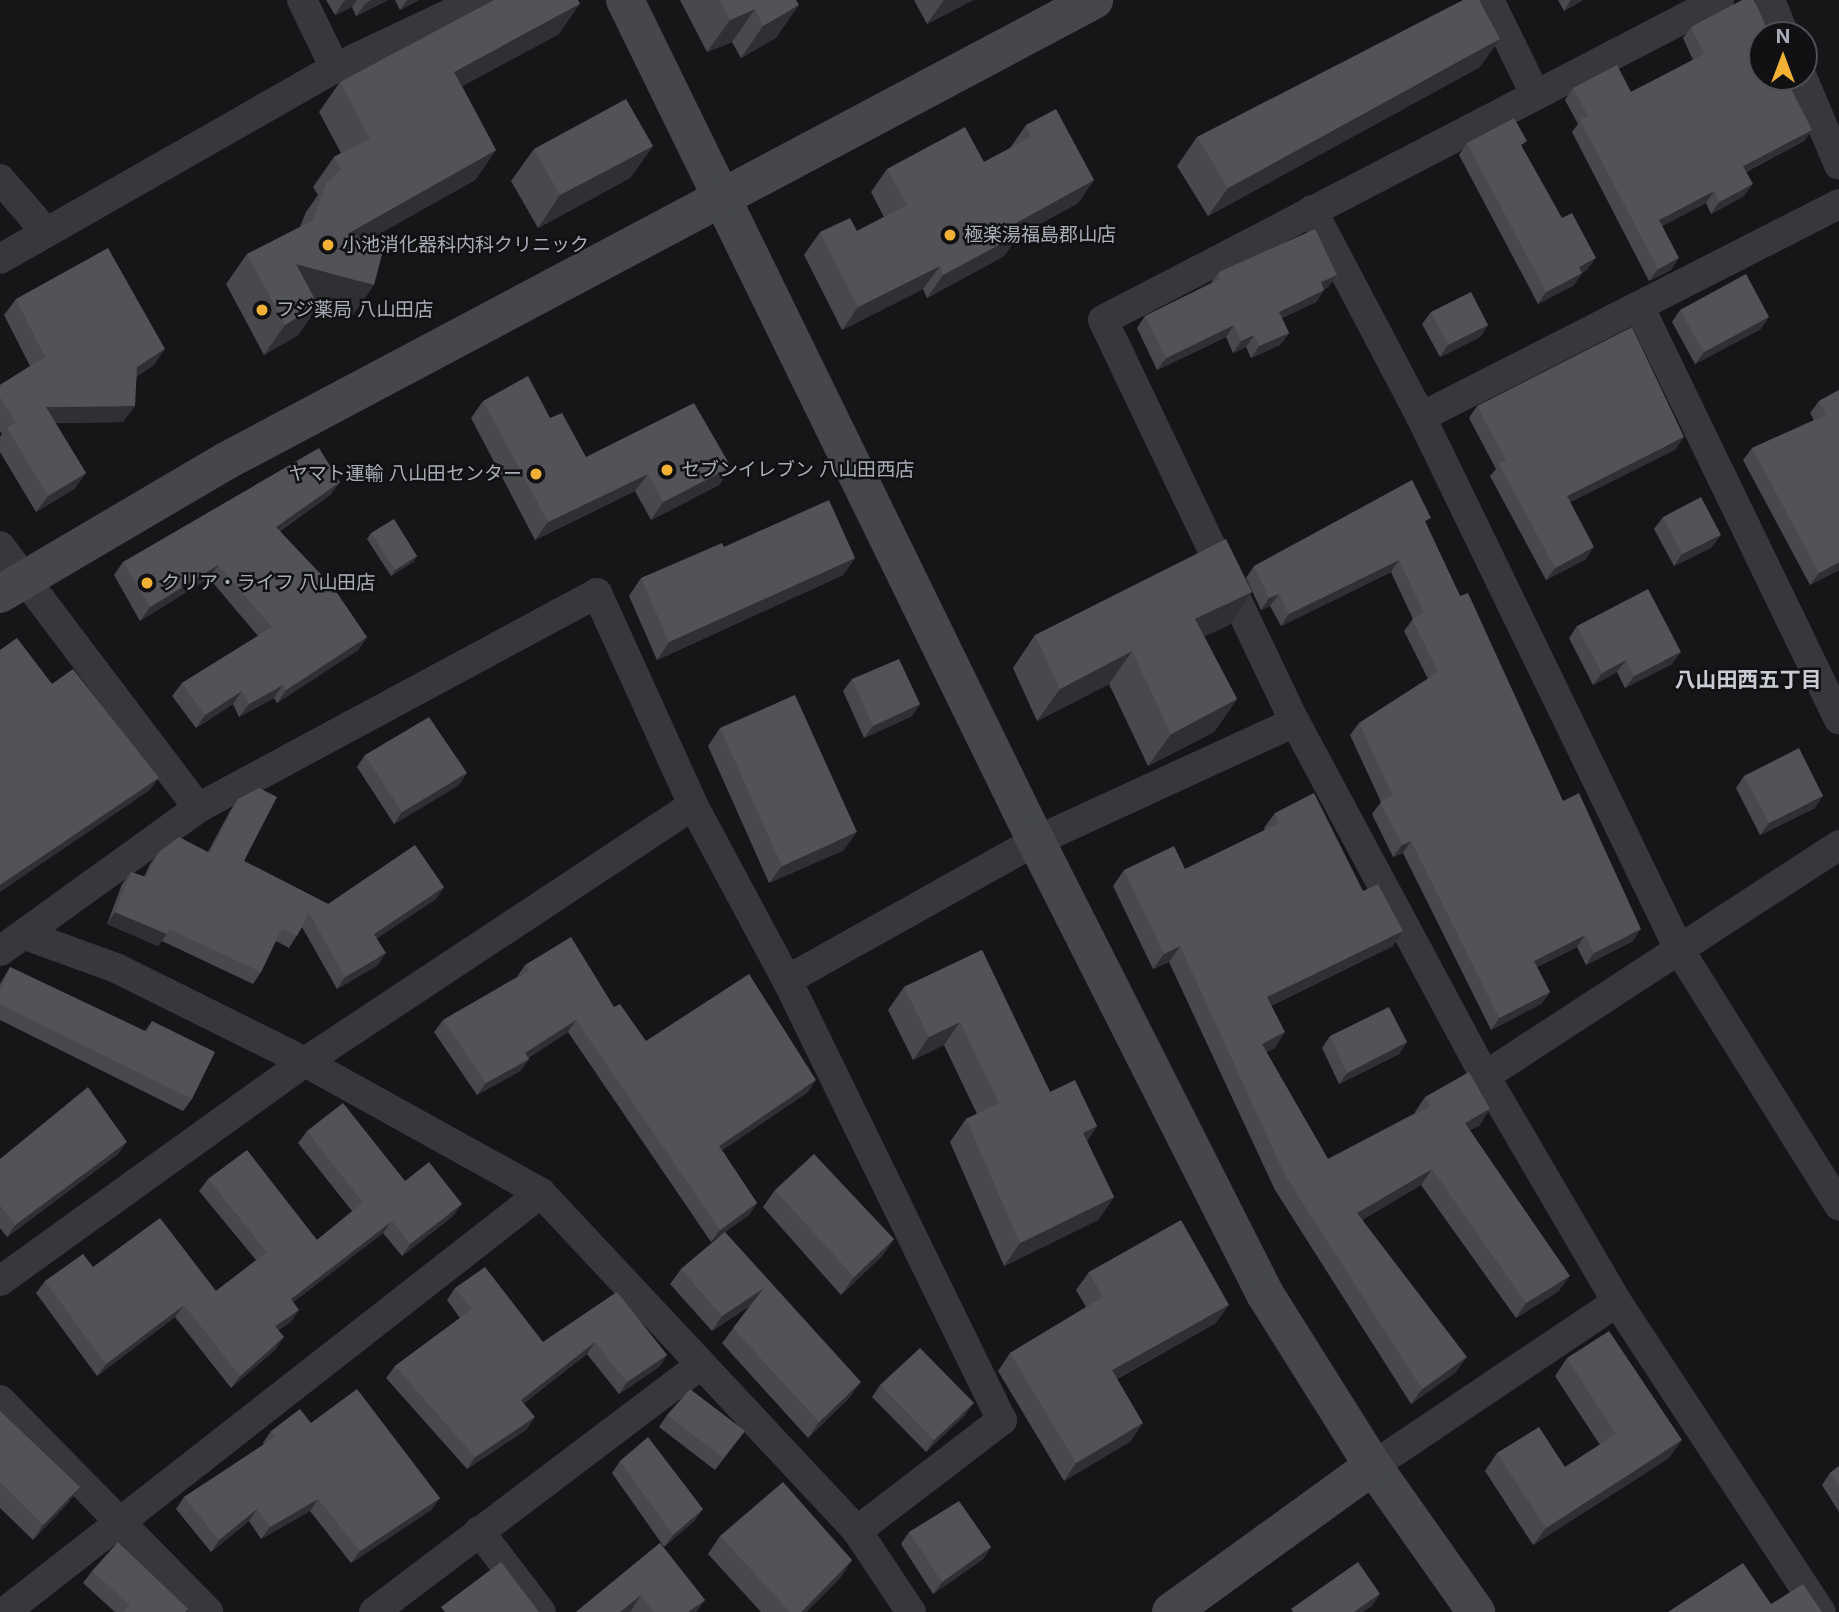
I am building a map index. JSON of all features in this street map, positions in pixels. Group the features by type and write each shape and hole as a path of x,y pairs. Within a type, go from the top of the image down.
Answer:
{"street":[{"path":"302,0 335,68"},
{"path":"0,260 335,68 479,0"},
{"path":"625,0 720,201 1035,841 1265,1294 1373,1466 1476,1612"},
{"path":"13,585 226,461 1094,0"},
{"path":"1489,0 1534,92"},
{"path":"1719,0 1534,92 1103,320 1295,722 1485,1076 1617,1302 1821,1612"},
{"path":"1770,0 1778,21"},
{"path":"1808,91 1839,166"},
{"path":"0,179 46,232"},
{"path":"1421,417 1839,204"},
{"path":"1312,209 1421,417 1680,951 1839,1205"},
{"path":"1639,306 1839,719"},
{"path":"0,546 13,585 198,808"},
{"path":"0,951 198,808 597,593 693,805 787,980 1002,1420 857,1531"},
{"path":"787,980 1035,841 1295,722"},
{"path":"0,1281 305,1062 693,805"},
{"path":"1485,1076 1839,845"},
{"path":"25,935 116,968 305,1062 541,1194 699,1366 857,1531 911,1612"},
{"path":"5,1612 118,1521 541,1194"},
{"path":"1171,1612 1373,1466 1617,1302"},
{"path":"374,1612 699,1366"},
{"path":"0,1400 208,1612"},
{"path":"479,1531 541,1612"}],"building":[{"path":"494,0 578,0 580,4 454,72 496,150 349,233 384,247 374,285 296,264 318,305 285,325 247,254 312,221 327,182 341,169 334,157 370,139 340,82"},
{"path":"720,0 796,0 799,5 763,26 755,9 730,20"},
{"path":"1463,0 1479,0 1500,39 1228,188 1197,137"},
{"path":"1742,0 1754,0 1764,21 1748,21 1748,91 1792,91 1812,130 1743,166 1753,184 1719,202 1714,191 1659,220 1679,258 1658,269 1580,120 1588,116 1573,88 1617,65 1631,92 1704,54 1691,27"},
{"path":"626,99 653,146 560,195 534,149"},
{"name":"極楽湯福島郡山店","path":"1056,109 1094,180 1016,223 1021,233 943,275 940,266 858,307 820,232 850,218 857,231 907,205 887,169 965,127 984,162 1031,137 1026,125"},
{"path":"1514,118 1527,141 1521,145 1562,218 1572,213 1596,258 1579,267 1582,273 1546,292 1467,143"},
{"path":"1315,229 1337,275 1321,282 1324,290 1279,312 1289,333 1259,346 1254,335 1241,341 1234,325 1166,358 1145,316 1219,280 1219,272"},
{"path":"108,248 165,349 137,367 135,406 46,407 86,473 48,496 7,428 16,422 0,397 0,385 45,357 16,299"},
{"path":"1746,274 1769,317 1704,352 1680,310"},
{"path":"1471,292 1488,325 1448,345 1431,312"},
{"path":"1632,327 1684,437 1567,496 1594,547 1555,568 1499,464 1506,460 1477,406"},
{"path":"528,376 550,418 562,413 586,457 694,403 731,467 663,502 648,474 548,522 483,401"},
{"path":"1839,390 1839,562 1819,573 1752,448 1826,415 1819,401"},
{"path":"319,448 340,482 276,527 333,587 367,637 286,690 283,685 249,704 242,691 205,715 182,683 272,627 218,565 150,607 123,562"},
{"path":"1412,480 1431,518 1425,521 1460,596 1468,593 1563,801 1579,793 1641,929 1594,953 1585,935 1534,961 1550,992 1499,1018 1411,841 1402,845 1380,802 1393,796 1359,723 1438,672 1412,619 1424,613 1399,560 1289,614 1279,594 1269,598 1254,566"},
{"path":"1701,497 1721,535 1682,554 1663,517"},
{"path":"829,500 855,558 669,642 641,578 722,543 724,547"},
{"path":"394,519 417,556 395,570 371,533"},
{"path":"1226,539 1252,592 1195,619 1237,699 1171,734 1132,651 1060,689 1035,635"},
{"path":"1648,589 1681,652 1634,676 1626,660 1602,673 1577,626"},
{"path":"17,638 52,684 73,669 159,778 0,885 0,650"},
{"path":"899,659 920,704 873,726 852,679"},
{"path":"795,695 857,832 782,866 720,728"},
{"path":"429,717 467,773 402,812 365,755"},
{"path":"1799,748 1823,796 1769,823 1744,776"},
{"path":"259,788 277,797 244,861 328,904 415,845 444,887 374,934 386,953 345,977 309,913 297,936 282,928 261,972 169,929 167,934 115,912 131,872 146,877 159,852 179,837 210,853 238,799"},
{"path":"1314,793 1363,891 1378,884 1403,931 1267,997 1285,1032 1262,1044 1328,1159 1431,1106 1425,1097 1469,1072 1490,1109 1465,1123 1570,1276 1526,1303 1432,1169 1357,1213 1467,1357 1422,1389 1285,1175 1180,946 1164,954 1124,870 1174,846 1185,869 1279,823 1275,813"},
{"path":"571,937 614,1007 620,1004 646,1041 749,974 816,1080 719,1146 757,1203 720,1230 576,1020 525,1053 529,1059 486,1083 443,1020 529,971 525,965"},
{"path":"982,950 1050,1092 1075,1080 1097,1126 1083,1133 1114,1197 1020,1243 966,1119 999,1103 960,1022 929,1037 904,987"},
{"path":"10,967 147,1032 152,1021 215,1052 192,1099 0,1004 0,991"},
{"path":"1389,1007 1407,1042 1347,1073 1330,1036"},
{"path":"88,1087 127,1142 15,1225 0,1205 0,1159"},
{"path":"343,1103 405,1181 429,1162 462,1204 410,1244 392,1221 291,1299 299,1310 275,1326 284,1337 240,1376 184,1305 106,1364 45,1281 83,1254 93,1267 160,1218 216,1291 267,1252 208,1179 247,1150 317,1240 363,1203 307,1131"},
{"path":"814,1154 894,1239 854,1277 775,1190"},
{"path":"1181,1220 1229,1305 1112,1370 1143,1423 1076,1463 1010,1353 1103,1297 1089,1272"},
{"path":"725,1232 861,1382 819,1422 733,1328 764,1288 722,1316 681,1269"},
{"path":"485,1267 543,1342 617,1292 667,1355 627,1382 595,1342 521,1400 535,1417 475,1457 395,1366 472,1309 455,1288"},
{"path":"1609,1331 1682,1440 1546,1528 1497,1453 1539,1427 1565,1467 1616,1434 1567,1358"},
{"path":"920,1348 974,1403 934,1440 880,1385"},
{"path":"357,1389 440,1498 360,1551 318,1499 270,1527 257,1509 219,1540 184,1497 275,1437 271,1431 300,1409 311,1423"},
{"path":"690,1389 745,1431 723,1458 667,1415"},
{"path":"0,1411 80,1487 43,1525 0,1482"},
{"path":"648,1437 703,1509 673,1535 620,1461"},
{"path":"1839,1466 1839,1487 1830,1473"},
{"path":"783,1482 852,1560 801,1612 790,1612 720,1536"},
{"path":"959,1501 991,1547 942,1582 909,1532"},
{"path":"118,1542 188,1609 185,1612 123,1612 130,1605 92,1571"},
{"path":"660,1543 705,1600 688,1612 654,1612 641,1595 620,1612 576,1612"},
{"path":"501,1562 539,1612 445,1612 441,1607"},
{"path":"1358,1562 1380,1594 1354,1612 1293,1612 1291,1609"},
{"path":"1743,1563 1771,1604 1803,1584 1822,1612 1668,1612"}],"place":[{"name":"極楽湯福島郡山店","path":"950,235"},
{"name":"小池消化器科内科クリニック","path":"328,245"},
{"name":"フジ薬局 八山田店","path":"262,310"},
{"name":"セブンイレブン 八山田西店","path":"667,470"},
{"name":"ヤマト運輸 八山田センター","path":"536,474"},
{"name":"クリア・ライフ 八山田店","path":"147,583"}],"district":[{"name":"八山田西五丁目","path":"1748,680"}]}
